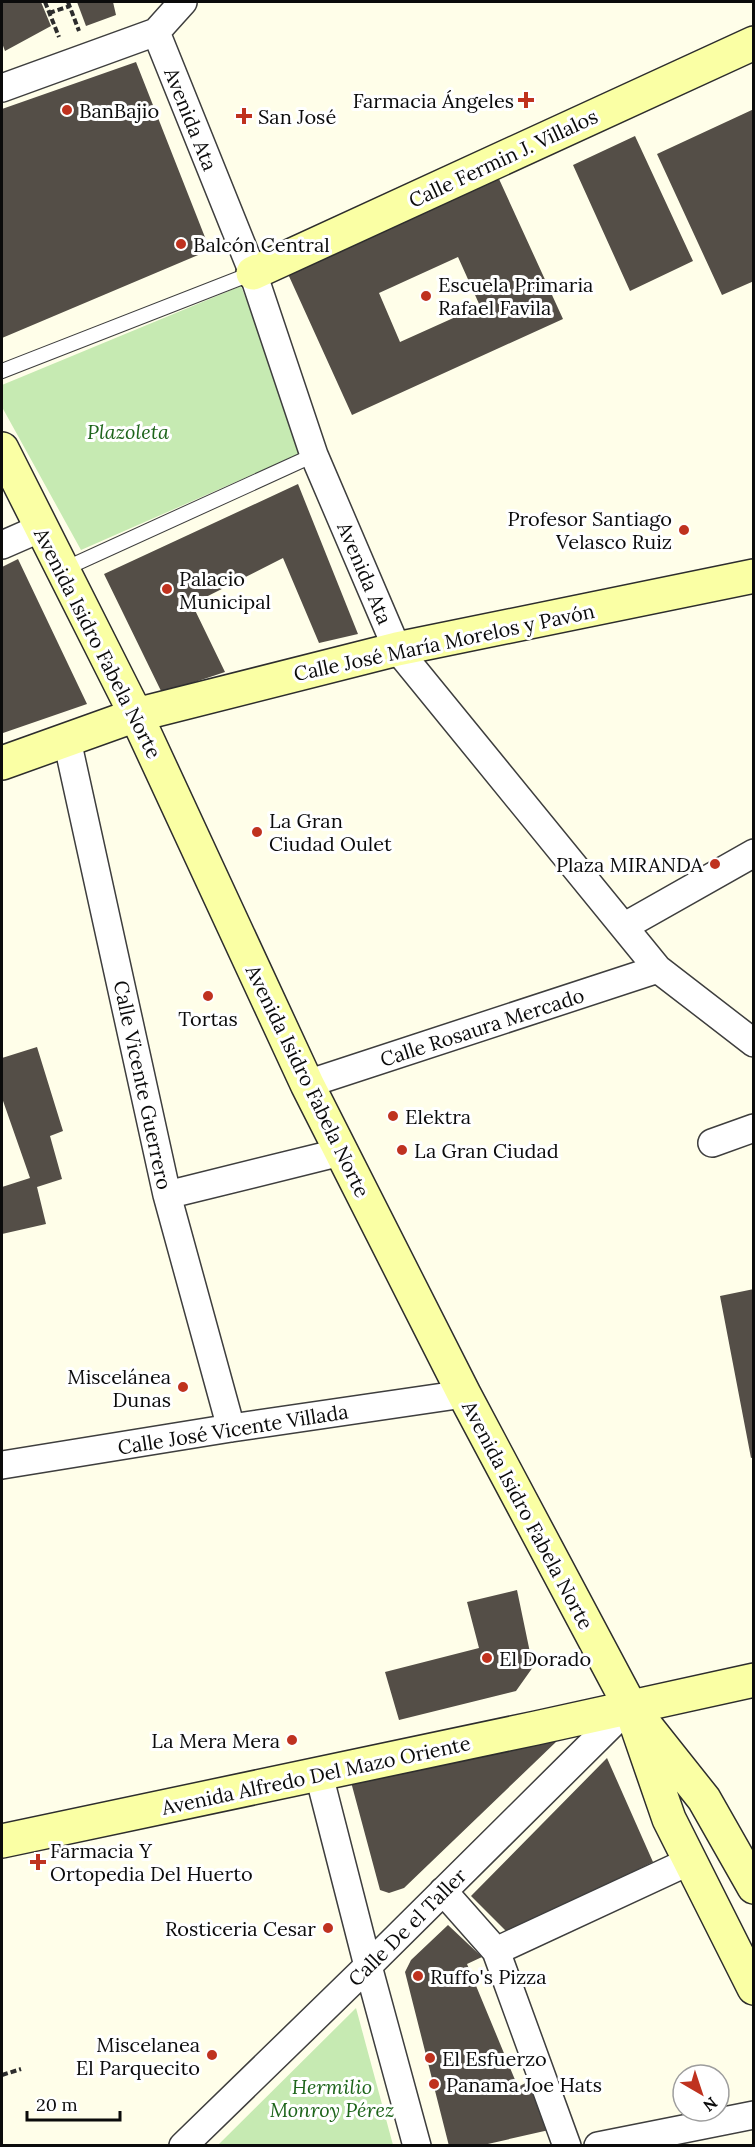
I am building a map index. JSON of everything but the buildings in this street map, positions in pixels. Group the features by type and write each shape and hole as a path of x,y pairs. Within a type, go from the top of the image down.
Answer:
{"main road":[{"name":"Calle Fermin J. Villalos","path":"253,273 753,43"},
{"name":"Avenida Isidro Fabela Norte","path":"2,449 136,715 307,1084 464,1394 630,1706 669,1819 753,1988"},
{"name":"Calle José María Morelos y Pavón","path":"2,763 136,715 397,649 753,576"},
{"name":"Avenida Alfredo Del Mazo Oriente","path":"2,1841 319,1775 753,1680"},
{"name":"Avenida Isidro Fabela Norte","path":"630,1706 704,1799 753,1887"}],"street":[{"path":"2,88 156,32 183,2"},
{"name":"Avenida Ata","path":"156,32 253,273 314,454 397,649 658,969 753,1043"},
{"path":"2,545 41,528"},
{"name":"Calle Vicente Guerrero","path":"67,740 167,1195 231,1428"},
{"path":"625,926 753,853"},
{"name":"Calle Rosaura Mercado","path":"307,1084 658,969"},
{"path":"712,1143 753,1128"},
{"path":"167,1195 341,1152"},
{"name":"Calle José Vicente Villada","path":"2,1465 464,1394"},
{"name":"Calle De el Taller","path":"183,2145 368,1966 630,1706"},
{"path":"319,1775 417,2145"},
{"path":"496,1951 690,1861"},
{"path":"443,1891 496,1951 567,2145"},
{"path":"598,2145 753,2115"}],"lane":[{"path":"2,371 253,273"},
{"path":"61,570 314,454"}],"path":[{"path":"45,2 69,64"},
{"path":"50,13 70,6"},
{"path":"2,2075 21,2069"}],"green space":[{"name":"Plazoleta","path":"241,286 304,452 81,550 2,407 2,385"},
{"name":"Hermilio Monroy Pérez","path":"356,2008 393,2145 218,2145"}],"place":[{"name":"Farmacia Ángeles","path":"526,100"},
{"name":"BanBajio","path":"67,110"},
{"name":"San José","path":"244,116"},
{"name":"Balcón Central","path":"181,244"},
{"name":"Escuela Primaria Rafael Favila","path":"426,296"},
{"name":"Profesor Santiago Velasco Ruiz","path":"684,530"},
{"name":"Palacio Municipal","path":"167,589"},
{"name":"La Gran Ciudad Oulet","path":"257,832"},
{"name":"Plaza MIRANDA","path":"715,864"},
{"name":"Tortas","path":"208,996"},
{"name":"Elektra","path":"393,1116"},
{"name":"La Gran Ciudad","path":"402,1150"},
{"name":"Miscelánea Dunas","path":"183,1387"},
{"name":"El Dorado","path":"487,1658"},
{"name":"La Mera Mera","path":"292,1740"},
{"name":"Farmacia Y Ortopedia Del Huerto","path":"38,1862"},
{"name":"Rosticeria Cesar","path":"328,1928"},
{"name":"Ruffo's Pizza","path":"418,1976"},
{"name":"Miscelanea El Parquecito","path":"212,2055"},
{"name":"El Esfuerzo","path":"430,2058"},
{"name":"Panama Joe Hats","path":"434,2084"}]}
